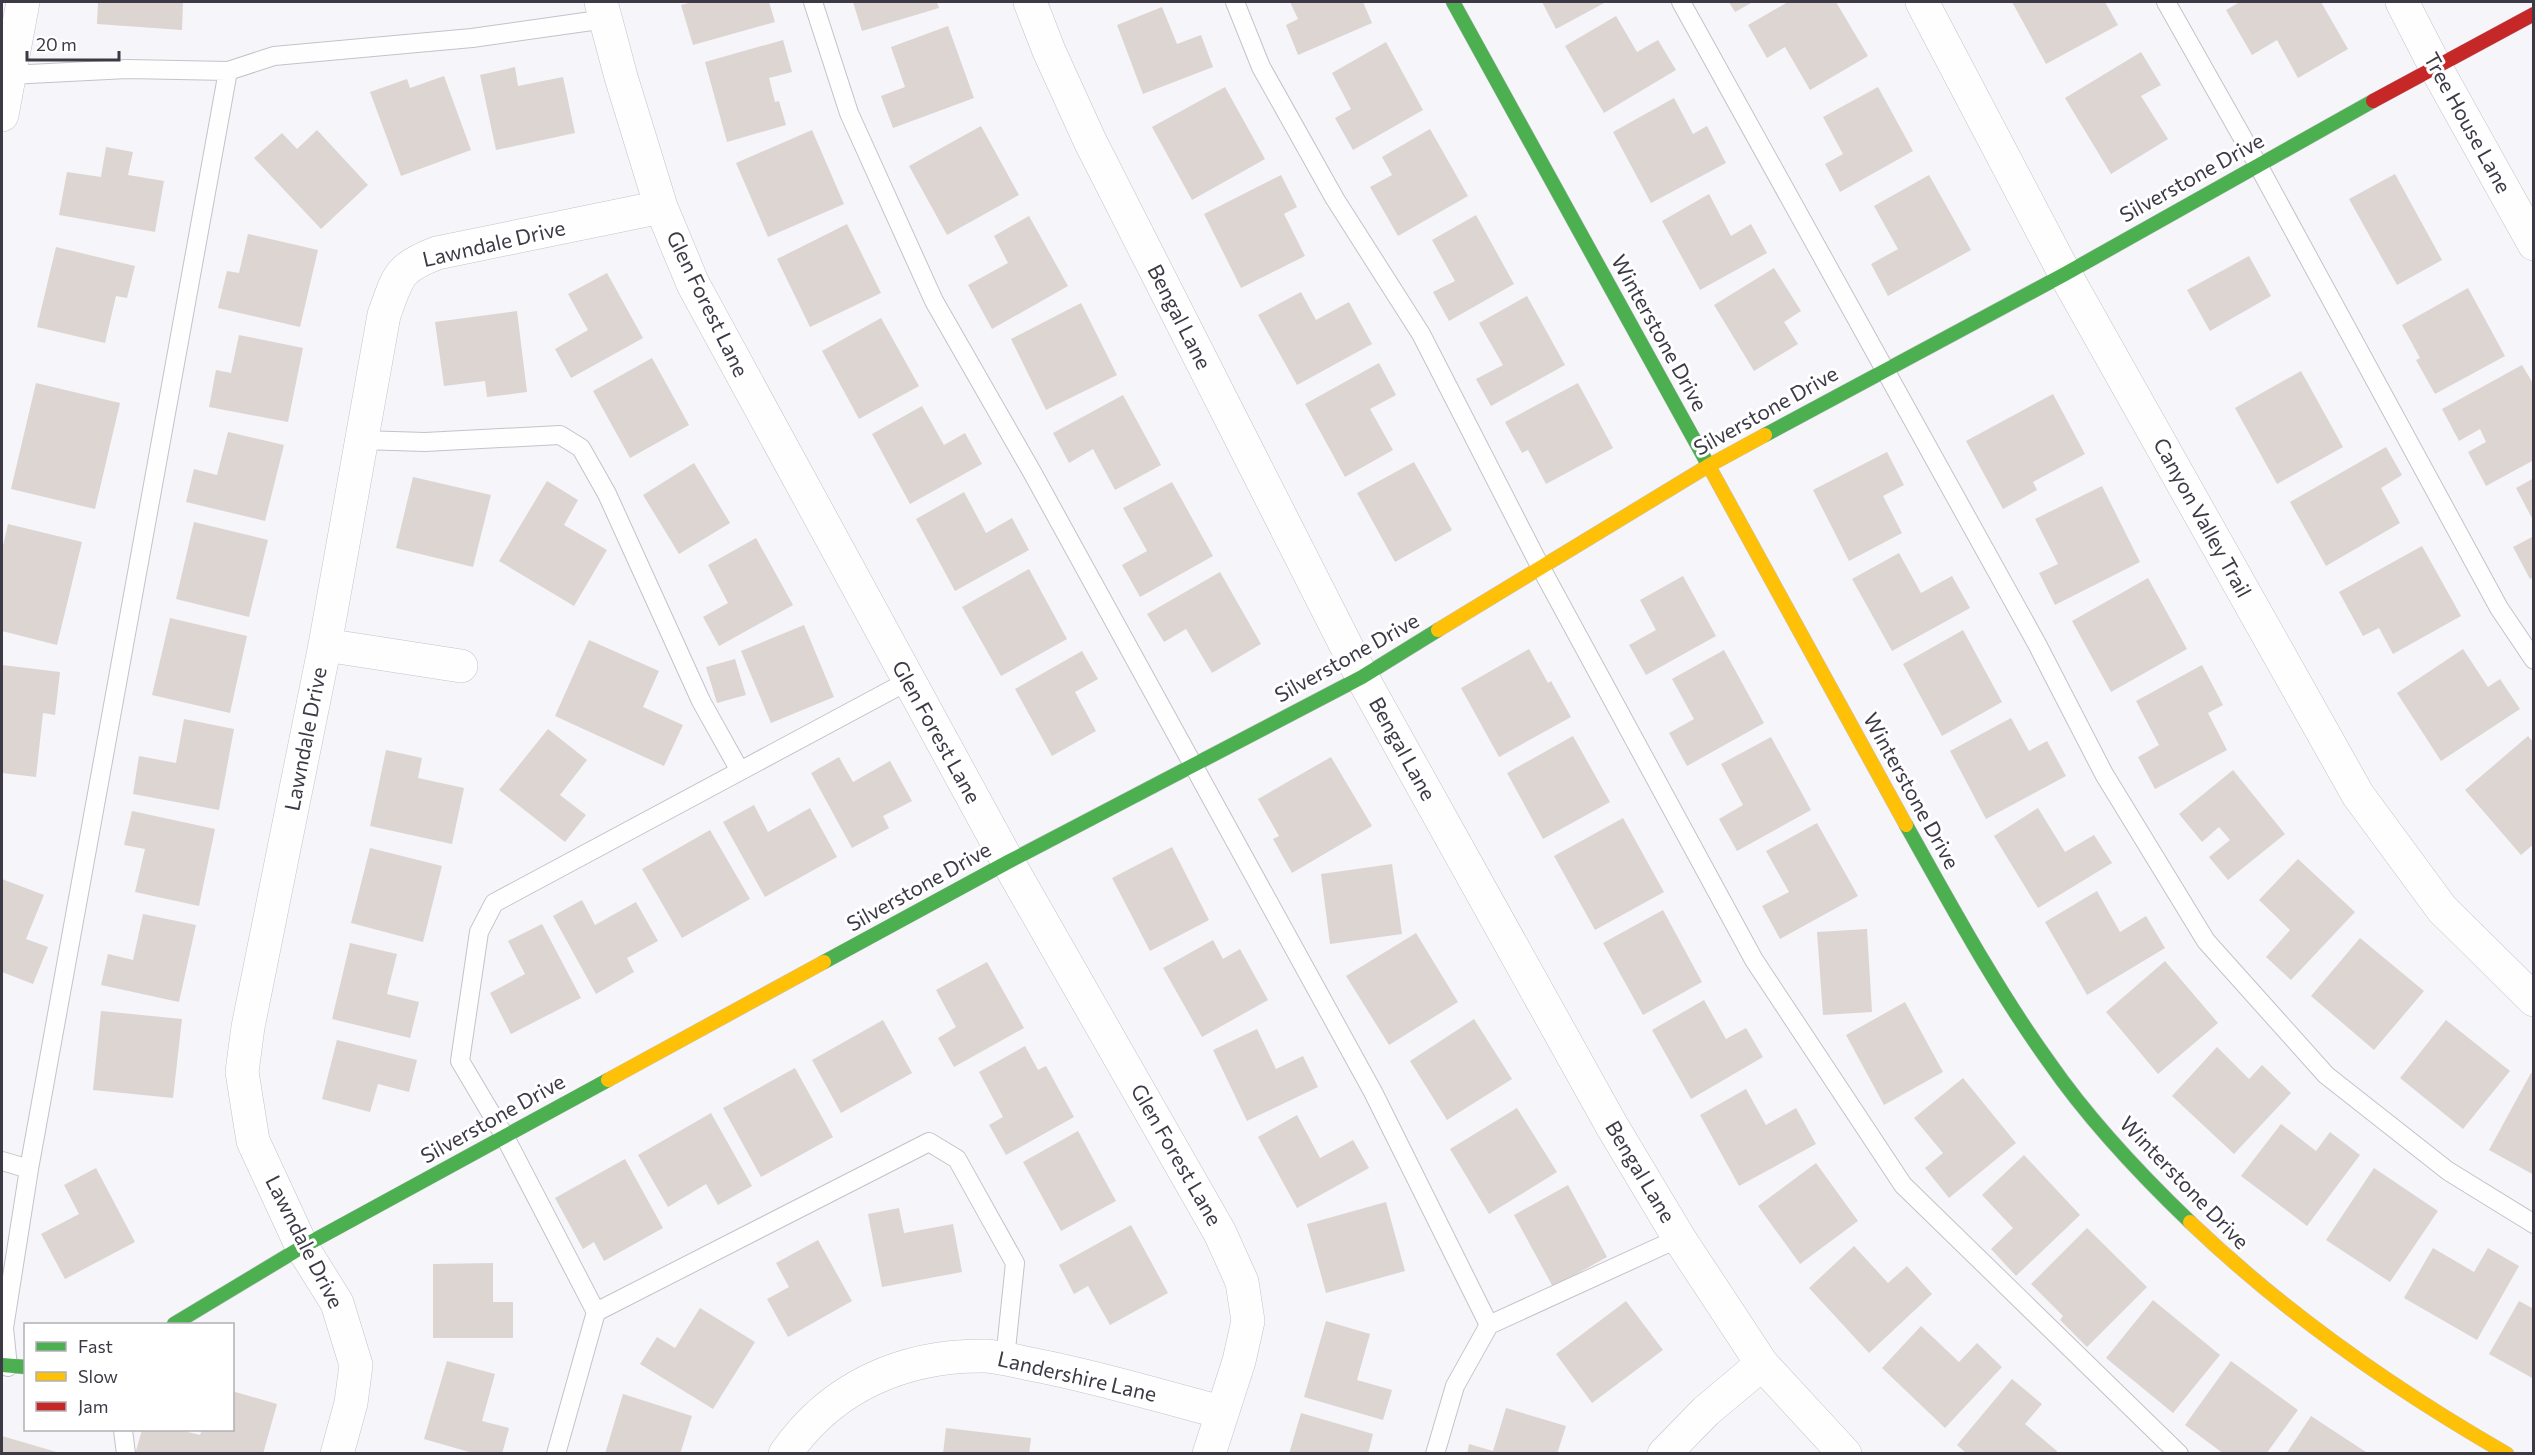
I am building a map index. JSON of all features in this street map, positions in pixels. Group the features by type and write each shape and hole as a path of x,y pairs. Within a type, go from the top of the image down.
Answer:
{"street":[{"path":"2,115 23,2"},
{"name":"Bengal Lane","path":"1030,2 1049,51 1090,141 1362,677 1612,1126 1679,1238 1762,1364 1845,1454"},
{"name":"Winterstone Drive","path":"1453,2 1936,880 2023,1025 2076,1099 2198,1233 2275,1300 2357,1361 2451,1424 2506,1454"},
{"name":"Canyon Valley Trail","path":"1922,2 2065,274 2358,795 2442,909 2534,1000"},
{"name":"Tree House Lane","path":"2402,2 2534,244"},
{"name":"Glen Forest Lane","path":"604,10 661,207 693,284 1008,862 1220,1233 1242,1282 1248,1321 1239,1361 1209,1454"},
{"name":"Silverstone Drive","path":"176,1323 302,1247 1008,862 1362,677 1708,466 2065,274 2435,66 2534,14"},
{"name":"Lawndale Drive","path":"337,1454 351,1403 356,1365 337,1303 302,1247 253,1141 242,1072 248,1027 325,645 384,315 398,277 414,261 437,253 661,207"},
{"path":"325,645 461,666"},
{"name":"Landershire Lane","path":"785,1454 800,1433 837,1398 898,1367 936,1358 987,1356 1005,1359 1059,1370 1221,1412"},
{"path":"1664,1454 1706,1411 1762,1364"}],"lane":[{"path":"813,2 849,113 934,301 1032,472 1373,1092 1489,1324"},
{"path":"1235,2 1261,67 1335,199 1421,334 1541,568 1754,960 1903,1185 2179,1454"},
{"path":"1681,2 2037,644 2104,774 2206,941 2326,1075 2448,1171 2534,1224"},
{"path":"2166,2 2258,165 2499,608 2534,660"},
{"path":"10,75 127,69 228,70 274,56 472,38 604,10"},
{"path":"12,1366 4,1328 29,1169 228,70"},
{"path":"361,440 425,442 560,435 581,448 607,494 701,701 740,771"},
{"path":"556,1454 596,1312 505,1137 460,1061 479,932 494,903 908,681"},
{"path":"596,1312 929,1142 957,1159 1015,1263 1005,1359"},
{"path":"2,1161 29,1169"},
{"path":"1435,1454 1455,1386 1489,1324 1679,1238"},
{"path":"123,1431 126,1454"}],"building":[{"path":"98,2 183,2 182,30 97,24"},
{"path":"693,2 769,2 775,22 693,45 681,5"},
{"path":"853,2 937,2 939,8 862,31"},
{"path":"1290,2 1363,2 1372,23 1298,55 1286,25 1298,19"},
{"path":"1542,2 1606,2 1556,29"},
{"path":"1729,2 1753,2 1735,12"},
{"path":"1788,2 1836,2 1868,56 1810,90 1785,47 1767,58 1748,25"},
{"path":"2012,2 2105,2 2118,25 2046,64"},
{"path":"2240,2 2321,2 2348,49 2298,78 2277,40 2252,55 2226,10"},
{"path":"1162,7 1177,44 1201,35 1213,67 1143,94 1117,25"},
{"path":"1616,16 1637,52 1658,40 1676,70 1604,113 1565,46"},
{"path":"948,26 974,98 893,128 881,96 905,87 891,47"},
{"path":"783,40 792,72 769,78 775,102 779,101 786,125 727,142 705,62"},
{"path":"1386,42 1423,110 1353,150 1335,118 1351,109 1332,73"},
{"path":"2141,52 2161,85 2141,96 2168,139 2111,174 2065,98"},
{"path":"515,67 518,86 563,77 575,133 496,150 480,75"},
{"path":"444,76 471,150 401,176 370,92 407,79 410,88"},
{"path":"1225,87 1265,159 1192,200 1152,127"},
{"path":"1878,87 1913,151 1840,192 1825,164 1843,154 1823,117"},
{"path":"1674,98 1693,134 1707,126 1726,163 1651,203 1613,132"},
{"path":"981,126 1019,195 947,235 909,166"},
{"path":"1430,129 1468,196 1398,236 1370,187 1392,175 1382,157"},
{"path":"317,130 368,185 321,229 254,158 282,133 297,149"},
{"path":"812,130 844,204 768,237 736,163"},
{"path":"106,147 133,152 128,175 164,181 155,232 59,215 67,172 101,177"},
{"path":"2395,174 2442,260 2397,285 2349,199"},
{"path":"1281,175 1297,207 1284,214 1305,256 1241,288 1204,214"},
{"path":"1929,175 1971,250 1888,296 1871,264 1898,249 1874,206"},
{"path":"1709,194 1731,236 1751,224 1767,253 1700,290 1662,221"},
{"path":"1476,215 1514,284 1449,321 1433,292 1455,281 1432,240"},
{"path":"1029,216 1068,286 992,329 968,285 1008,263 994,236"},
{"path":"847,224 881,293 810,327 777,259"},
{"path":"248,234 318,250 300,327 218,308 227,271 239,273"},
{"path":"56,247 135,266 127,298 116,296 105,343 37,327"},
{"path":"2249,256 2271,296 2210,331 2187,290"},
{"path":"1774,268 1801,311 1784,322 1798,344 1754,371 1714,305"},
{"path":"607,273 643,338 571,378 555,349 588,330 568,294"},
{"path":"2468,288 2505,356 2435,394 2416,360 2420,358 2402,325"},
{"path":"1301,292 1316,320 1349,302 1372,344 1297,385 1258,315"},
{"path":"1527,296 1565,365 1491,406 1476,379 1503,365 1479,323"},
{"path":"1081,303 1117,375 1046,410 1011,339"},
{"path":"517,311 527,392 487,397 485,381 444,386 435,322"},
{"path":"881,318 919,386 859,419 822,351"},
{"path":"239,335 303,348 288,422 209,407 216,370 231,373"},
{"path":"652,358 689,425 630,458 593,391"},
{"path":"1379,363 1396,395 1370,409 1393,450 1345,477 1305,404"},
{"path":"2522,365 2534,385 2534,460 2486,486 2468,452 2486,442 2480,429 2459,441 2442,409"},
{"path":"2301,371 2343,447 2277,484 2235,408"},
{"path":"36,383 120,403 95,509 11,489"},
{"path":"1578,383 1613,448 1546,484 1528,450 1522,453 1505,422"},
{"path":"2053,394 2085,454 2033,482 2037,490 2003,509 1966,441"},
{"path":"1123,395 1161,465 1115,490 1093,449 1069,463 1053,433"},
{"path":"922,406 944,445 965,433 982,464 910,504 872,434"},
{"path":"228,432 284,445 265,521 186,502 194,469 217,475"},
{"path":"2386,447 2402,475 2381,488 2400,523 2326,566 2290,502"},
{"path":"1887,452 1904,485 1883,496 1902,533 1849,561 1813,490"},
{"path":"1414,462 1452,530 1395,562 1357,493"},
{"path":"694,463 730,523 679,554 643,495"},
{"path":"413,477 491,495 473,567 396,548"},
{"path":"2534,478 2534,522 2516,488"},
{"path":"547,481 578,500 564,525 607,550 574,606 499,561"},
{"path":"1172,482 1213,556 1140,597 1122,565 1147,551 1123,508"},
{"path":"2102,486 2140,562 2055,605 2039,573 2058,564 2035,519"},
{"path":"964,492 986,533 1012,518 1029,550 955,591 916,519"},
{"path":"194,522 268,540 249,617 176,599"},
{"path":"8,524 82,542 57,645 2,631 2,550"},
{"path":"2534,536 2534,577 2530,579 2513,547"},
{"path":"756,538 793,605 719,646 703,617 728,603 708,565"},
{"path":"2422,546 2461,616 2393,654 2379,628 2363,636 2339,592"},
{"path":"1899,553 1921,593 1952,576 1970,608 1892,651 1852,579"},
{"path":"1029,569 1067,639 1001,676 962,607"},
{"path":"1220,572 1261,644 1212,673 1186,629 1164,642 1147,614"},
{"path":"1683,576 1716,636 1646,675 1629,645 1656,630 1640,600"},
{"path":"2148,578 2187,649 2111,692 2072,621"},
{"path":"170,618 247,636 230,713 152,695"},
{"path":"804,625 834,697 771,723 741,651"},
{"path":"1963,630 2002,702 1942,736 1903,664"},
{"path":"589,640 659,671 643,707 683,725 664,766 555,716"},
{"path":"1529,649 1548,683 1551,681 1571,717 1499,757 1461,688"},
{"path":"2463,649 2488,687 2500,679 2520,709 2441,761 2397,693"},
{"path":"1724,650 1764,723 1687,766 1669,733 1694,719 1672,679"},
{"path":"1082,651 1098,679 1075,692 1096,731 1052,756 1015,689"},
{"path":"735,659 746,695 717,703 706,667"},
{"path":"2,665 60,672 55,715 43,713 36,777 2,773"},
{"path":"2202,665 2223,705 2208,713 2227,750 2155,789 2138,757 2159,745 2136,701"},
{"path":"2011,718 2029,751 2047,741 2066,776 1986,819 1950,751"},
{"path":"184,719 234,729 219,810 133,794 139,756 176,763"},
{"path":"548,729 587,760 560,795 586,815 565,842 499,790"},
{"path":"1573,736 1610,802 1543,839 1507,773"},
{"path":"2528,736 2534,743 2534,844 2521,855 2465,790"},
{"path":"1771,737 1811,810 1737,851 1719,819 1743,805 1721,764"},
{"path":"386,750 422,758 418,778 464,788 452,844 370,826"},
{"path":"839,757 853,782 890,761 912,801 883,816 889,828 852,848 811,773"},
{"path":"1331,757 1372,826 1292,873 1273,839 1279,836 1258,799"},
{"path":"2233,770 2285,834 2228,880 2209,857 2230,840 2219,827 2202,842 2179,814"},
{"path":"754,805 768,832 810,808 837,857 765,897 723,822"},
{"path":"2038,808 2065,852 2094,835 2112,863 2038,908 1994,836"},
{"path":"132,811 215,829 199,906 135,892 145,849 124,845"},
{"path":"1623,818 1664,892 1595,930 1554,856"},
{"path":"1817,823 1858,896 1780,939 1762,906 1789,892 1766,851"},
{"path":"710,830 750,899 682,938 642,869"},
{"path":"1172,847 1209,920 1150,951 1112,878"},
{"path":"370,848 442,866 423,942 351,923"},
{"path":"2298,859 2355,912 2291,980 2266,957 2290,930 2259,900"},
{"path":"1392,864 1402,934 1330,944 1321,874"},
{"path":"2,879 44,895 26,939 48,947 33,984 2,972"},
{"path":"2097,891 2120,932 2146,916 2165,948 2087,995 2045,922"},
{"path":"582,900 595,925 636,902 658,941 627,958 634,972 596,994 553,916"},
{"path":"1663,910 1702,982 1643,1015 1603,943"},
{"path":"143,914 196,925 179,1002 101,985 108,954 133,960"},
{"path":"542,924 581,998 511,1034 490,993 525,974 508,941"},
{"path":"1867,929 1872,1012 1823,1015 1817,932"},
{"path":"1416,933 1458,1002 1389,1045 1346,976"},
{"path":"2360,938 2424,991 2374,1050 2311,996"},
{"path":"1213,940 1223,959 1240,949 1268,1000 1202,1037 1163,968"},
{"path":"350,943 397,954 387,994 419,1002 410,1038 332,1019"},
{"path":"2165,961 2218,1023 2158,1074 2106,1012"},
{"path":"987,962 1024,1028 954,1067 938,1038 956,1027 936,990"},
{"path":"1704,1000 1726,1039 1746,1028 1763,1057 1691,1099 1652,1030"},
{"path":"1905,1002 1943,1072 1884,1105 1846,1035"},
{"path":"101,1011 182,1019 173,1098 93,1090"},
{"path":"1474,1019 1512,1079 1447,1120 1410,1061"},
{"path":"883,1020 912,1073 841,1113 812,1060"},
{"path":"2446,1020 2510,1071 2463,1129 2400,1078"},
{"path":"1257,1029 1276,1069 1303,1056 1318,1087 1247,1121 1213,1050"},
{"path":"337,1040 417,1060 409,1092 378,1084 370,1112 322,1099"},
{"path":"1025,1046 1038,1070 1046,1066 1074,1117 1006,1155 989,1125 1003,1117 979,1072"},
{"path":"2217,1047 2249,1079 2262,1065 2291,1093 2234,1154 2172,1096"},
{"path":"795,1068 833,1137 761,1177 723,1108"},
{"path":"2531,1073 2534,1074 2534,1175 2489,1150"},
{"path":"1963,1078 2016,1143 1949,1198 1925,1168 1943,1153 1914,1118"},
{"path":"1746,1089 1766,1125 1796,1108 1816,1144 1739,1186 1700,1115"},
{"path":"1517,1108 1557,1172 1489,1214 1450,1149"},
{"path":"711,1113 752,1186 718,1205 706,1184 668,1207 638,1155"},
{"path":"1297,1115 1320,1158 1353,1140 1369,1168 1297,1208 1258,1137"},
{"path":"2281,1124 2316,1151 2330,1132 2360,1155 2307,1226 2241,1176"},
{"path":"1078,1131 1116,1201 1061,1231 1023,1162"},
{"path":"2024,1155 2080,1215 2016,1276 1991,1249 2013,1228 1982,1195"},
{"path":"625,1159 663,1228 604,1261 594,1242 583,1249 555,1198"},
{"path":"1816,1163 1858,1221 1800,1264 1758,1206"},
{"path":"96,1168 135,1242 65,1279 41,1234 79,1214 64,1185"},
{"path":"2374,1168 2438,1211 2390,1282 2326,1240"},
{"path":"1568,1185 1607,1257 1553,1287 1514,1215"},
{"path":"1386,1202 1405,1271 1326,1293 1307,1224"},
{"path":"899,1208 904,1233 953,1224 962,1272 882,1287 868,1214"},
{"path":"1131,1225 1168,1293 1110,1325 1088,1286 1074,1294 1059,1265"},
{"path":"2087,1228 2147,1287 2087,1347 2060,1320 2063,1316 2031,1284"},
{"path":"818,1240 852,1301 788,1337 767,1299 789,1287 776,1263"},
{"path":"1854,1246 1888,1283 1907,1266 1932,1294 1869,1353 1809,1288"},
{"path":"2433,1248 2474,1272 2488,1248 2519,1266 2477,1340 2404,1298"},
{"path":"493,1263 493,1302 513,1302 513,1338 433,1338 433,1264"},
{"path":"2153,1300 2220,1355 2173,1413 2106,1358"},
{"path":"1626,1301 1663,1350 1592,1403 1556,1354"},
{"path":"2519,1301 2534,1309 2534,1379 2489,1354"},
{"path":"700,1308 755,1342 713,1409 640,1364 657,1337 675,1348"},
{"path":"1326,1321 1370,1334 1357,1380 1392,1390 1383,1420 1304,1397"},
{"path":"1921,1326 1959,1362 1977,1343 2002,1367 1945,1428 1882,1368"},
{"path":"447,1361 495,1374 482,1421 509,1428 502,1454 476,1454 424,1439"},
{"path":"2231,1361 2298,1410 2266,1454 2224,1454 2185,1425"},
{"path":"2012,1379 2042,1404 2025,1424 2057,1451 2056,1454 1967,1454 1957,1445"},
{"path":"234,1392 277,1404 263,1454 135,1454 142,1431 184,1431 200,1435 202,1431 234,1431"},
{"path":"623,1394 692,1416 680,1454 605,1454"},
{"path":"1506,1408 1566,1426 1557,1454 1467,1454 1469,1444 1493,1451"},
{"path":"1301,1413 1373,1434 1368,1454 1289,1454"},
{"path":"2311,1416 2369,1454 2286,1454"},
{"path":"946,1428 1031,1438 1029,1454 943,1454"},
{"path":"2,1436 60,1453 60,1454 2,1454"}],"traffic: fast":[{"path":"1453,2 1711,470"},
{"path":"1765,435 2065,274 2373,101"},
{"path":"824,962 1008,862 1362,677 1438,630"},
{"path":"1906,825 1992,975 2064,1084 2115,1145 2190,1222"},
{"path":"176,1323 302,1247 608,1080"},
{"path":"2,1365 24,1367"}],"traffic: slow":[{"path":"1438,630 1708,466 1765,435"},
{"path":"1711,470 1906,825"},
{"path":"608,1080 824,962"},
{"path":"2190,1222 2264,1288 2341,1348 2422,1403 2507,1454"}],"traffic: jam":[{"path":"2373,101 2534,14"}]}
